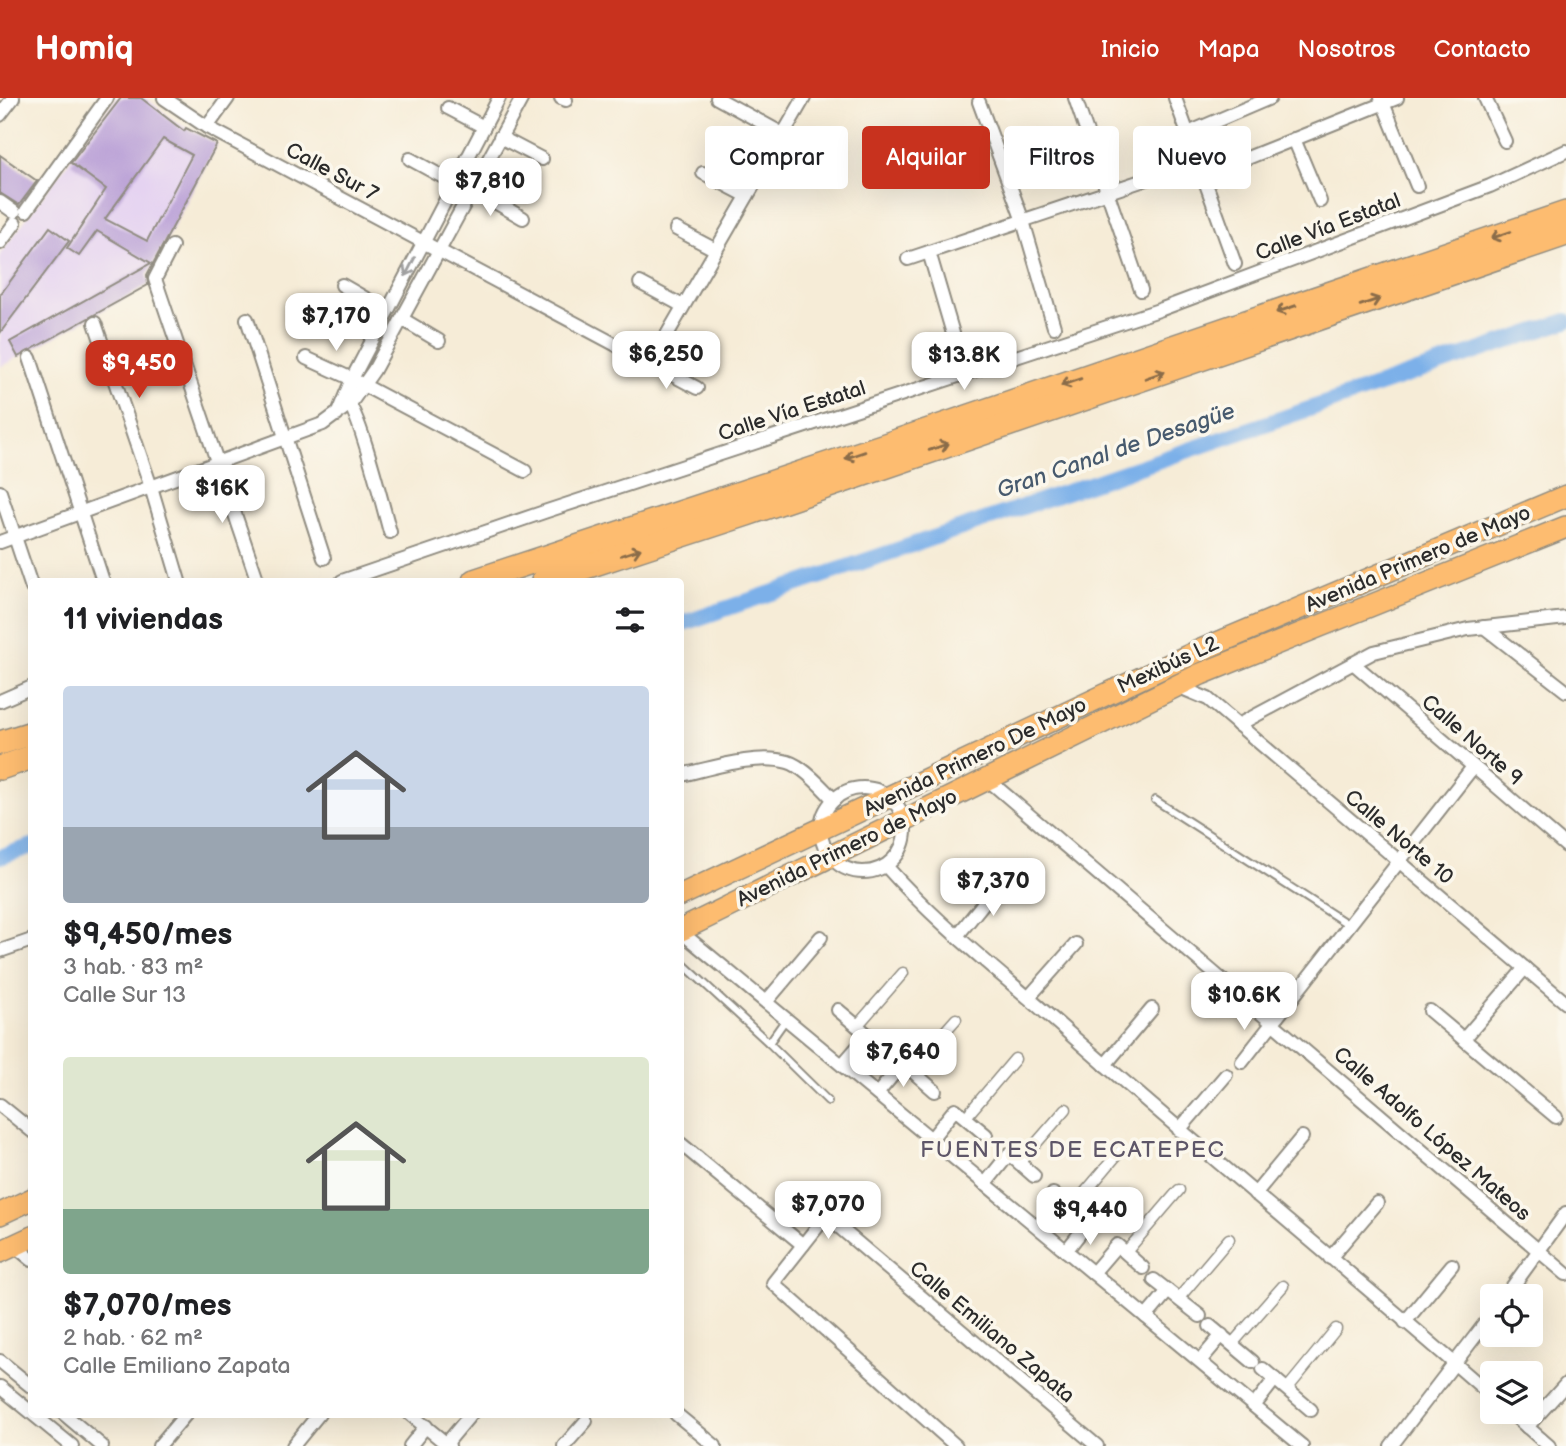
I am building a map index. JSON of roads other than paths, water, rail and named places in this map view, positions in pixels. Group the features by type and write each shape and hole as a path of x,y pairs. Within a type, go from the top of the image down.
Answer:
{"highway":[{"path":"483,578 876,448 1566,213"},
{"path":"552,578 1566,234"},
{"name":"Avenida Primero de Mayo","path":"1270,622 1566,496"},
{"name":"Avenida Primero de Mayo","path":"1282,642 1566,527"},
{"name":"Avenida Primero De Mayo","path":"684,894 824,842 897,809 1199,664 1270,622"},
{"name":"Avenida Primero De Mayo","path":"1199,664 1282,642"},
{"name":"Avenida Primero de Mayo","path":"684,929 824,842 897,809 987,779 1170,678"},
{"path":"0,743 28,734"},
{"path":"0,768 28,758"},
{"path":"0,1214 28,1201"}],"street":[{"path":"0,115 13,98"},
{"path":"0,243 107,98"},
{"name":"Calle Sur 7","path":"164,98 207,127 697,388"},
{"path":"207,127 228,98"},
{"path":"0,542 218,461 286,439 323,424 337,415 346,401 352,379 499,98"},
{"path":"346,401 365,386 522,98"},
{"path":"717,98 768,126"},
{"path":"788,126 804,98"},
{"path":"1075,98 1141,290"},
{"path":"1175,98 1185,126"},
{"path":"1204,126 1270,98"},
{"path":"1251,156 1382,101 1396,98"},
{"path":"1485,98 1504,141"},
{"path":"1382,101 1417,186"},
{"path":"979,102 1023,221 1054,327"},
{"path":"448,108 484,127"},
{"path":"500,137 542,159"},
{"path":"1294,139 1320,201"},
{"name":"Calle Vía Estatal","path":"351,578 547,510 1162,309 1478,191 1566,151"},
{"path":"410,159 454,183"},
{"path":"703,173 747,196"},
{"path":"908,259 1133,184"},
{"path":"472,189 523,218"},
{"path":"650,364 751,189"},
{"path":"1208,189 1235,264"},
{"path":"0,201 18,216"},
{"path":"676,229 716,250"},
{"path":"172,246 155,279 257,578"},
{"path":"929,252 961,361"},
{"path":"640,284 683,306"},
{"path":"342,285 387,311"},
{"path":"402,319 439,341"},
{"path":"247,320 324,558"},
{"path":"95,323 151,487 178,578"},
{"path":"30,358 102,578"},
{"path":"306,358 352,379 525,471"},
{"path":"346,401 390,533"},
{"path":"0,492 29,578"},
{"path":"1238,725 1374,652 1483,627 1566,618"},
{"path":"1483,627 1566,691"},
{"name":"Calle Norte 9","path":"1353,663 1566,846"},
{"path":"1199,664 1208,699"},
{"name":"Calle Norte 10","path":"1170,678 1208,699 1566,1003"},
{"path":"0,701 28,689"},
{"name":"Avenida Primero De Mayo","path":"684,774 752,760 790,762 818,783 834,800"},
{"path":"1242,1062 1472,768"},
{"name":"Calle Adolfo López Mateos","path":"987,779 1566,1274"},
{"path":"855,789 878,791 897,809 904,839 898,854 886,866 867,873 846,869 824,842 823,819 834,800 855,789"},
{"path":"886,866 919,903 1179,1130 1480,1385"},
{"path":"957,936 1003,879"},
{"path":"684,934 1302,1446"},
{"path":"766,1002 821,937"},
{"path":"0,951 28,941"},
{"path":"1029,997 1076,944"},
{"path":"1464,1039 1525,968"},
{"path":"857,1026 902,973"},
{"path":"1105,1065 1152,1009"},
{"path":"838,1010 881,1046"},
{"path":"1430,1011 1556,1117"},
{"path":"911,1070 956,1019"},
{"path":"842,1065 868,1035"},
{"path":"965,1118 1015,1059"},
{"path":"877,1094 903,1063 935,1091"},
{"path":"1179,1130 1226,1075"},
{"path":"0,1105 28,1128"},
{"path":"1019,1163 1066,1108"},
{"path":"931,1139 955,1109 986,1135"},
{"path":"1255,1195 1302,1137"},
{"path":"684,1146 803,1245 773,1283 956,1446"},
{"path":"1071,1209 1121,1150"},
{"path":"985,1184 1009,1154 1034,1176"},
{"path":"1126,1252 1179,1190"},
{"path":"1053,1194 1088,1223 1066,1251"},
{"path":"1330,1258 1377,1203"},
{"path":"1515,1284 1566,1213"},
{"name":"Calle Emiliano Zapata","path":"803,1245 826,1216 1097,1446"},
{"path":"1146,1317 1173,1295 1229,1239"},
{"path":"1093,1273 1117,1245 1143,1268"},
{"path":"1405,1322 1452,1265"},
{"path":"1154,1280 1311,1410"},
{"path":"1232,1345 1283,1286"},
{"path":"1287,1389 1336,1329"},
{"path":"1391,1446 1480,1330"},
{"path":"1200,1361 1222,1335"},
{"path":"0,1361 28,1384"},
{"path":"1254,1406 1275,1379"},
{"path":"1527,1427 1566,1384"},
{"path":"0,1387 28,1410"},
{"path":"38,1418 72,1446"},
{"path":"69,1418 102,1446"},
{"path":"159,1446 183,1418"},
{"path":"293,1446 315,1418"},
{"path":"415,1418 448,1445 468,1418"},
{"path":"681,1418 715,1446"},
{"path":"564,1446 586,1421"},
{"path":"1524,1424 1549,1446"},
{"path":"410,1446 426,1426"}],"lane":[{"path":"1350,596 1566,504"},
{"name":"Mexibús L2","path":"1199,664 1402,584"},
{"path":"846,826 897,809 1006,751"},
{"path":"1154,800 1349,925"},
{"path":"684,920 824,842"},
{"path":"684,965 828,1101"},
{"path":"769,1043 786,1019"}],"waterway":[{"name":"Gran Canal de Desagüe","path":"684,623 1566,321"},
{"name":"Gran Canal de Desagüe","path":"0,857 28,847"}],"district":[{"name":"FUENTES DE ECATEPEC","path":"1073,1150"}]}
